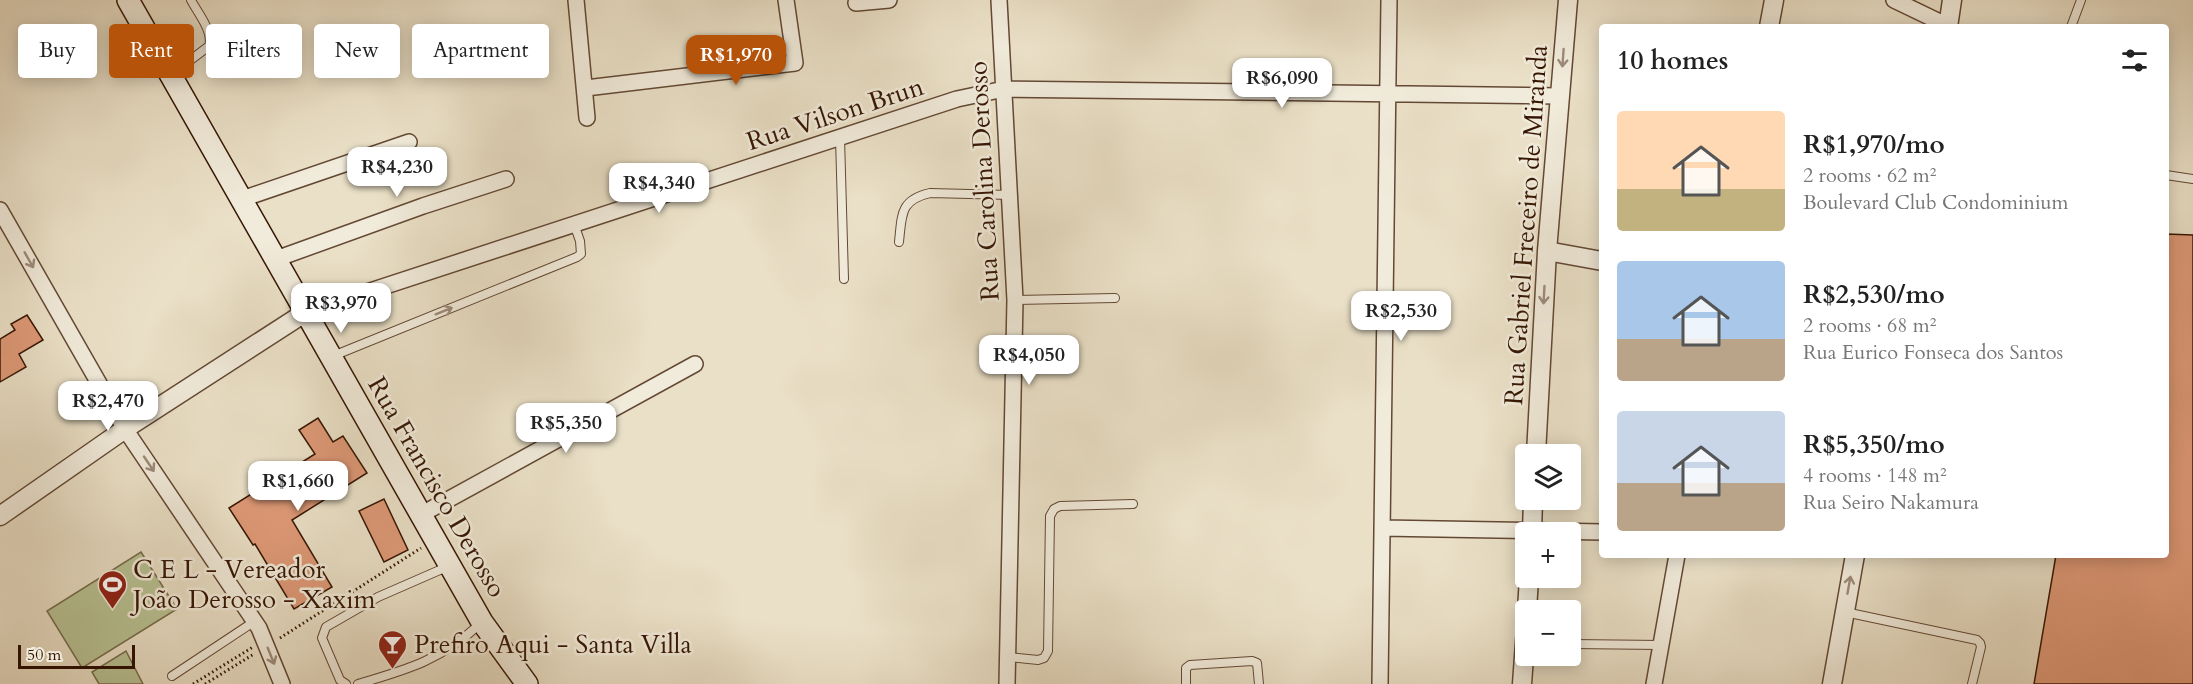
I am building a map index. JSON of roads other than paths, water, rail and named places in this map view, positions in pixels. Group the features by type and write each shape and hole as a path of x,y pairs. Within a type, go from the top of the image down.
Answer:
{"main road":[{"name":"Rua Francisco Derosso","path":"128,0 141,24"},
{"name":"Rua Francisco Derosso","path":"172,78 482,622 527,684"}],"street":[{"path":"576,0 587,118"},
{"path":"586,88 795,63 786,0"},
{"path":"856,3 889,0"},
{"name":"Rua Carolina Derosso","path":"999,0 1011,195 1014,300 1007,684"},
{"path":"1380,684 1389,0"},
{"name":"Rua Gabriel Freceiro de Miranda","path":"1537,444 1547,251 1568,0"},
{"path":"1770,24 1774,0"},
{"path":"1894,0 1944,24"},
{"path":"1948,24 1952,0"},
{"name":"Rua Vilson Brun","path":"306,312 957,99 1004,89 1560,96"},
{"path":"242,199 408,142"},
{"path":"276,259 423,206 507,179"},
{"path":"0,210 125,429 257,625 282,684"},
{"path":"1547,251 1599,260"},
{"path":"0,516 125,429 306,312"},
{"path":"422,514 695,364"},
{"path":"1382,528 1515,531"},
{"path":"1581,532 1599,532"},
{"path":"1654,684 1676,558"},
{"path":"1832,684 1854,558"},
{"path":"1522,684 1523,666"}],"lane":[{"path":"191,0 210,34 211,41 209,46 194,57"},
{"path":"2072,24 2079,1"},
{"path":"840,138 844,279"},
{"path":"2169,175 2193,179"},
{"path":"899,242 902,211 906,204 920,195 930,193 1011,195"},
{"path":"331,357 578,257 582,249 574,225"},
{"path":"1014,300 1115,298"},
{"path":"1008,657 1038,660 1044,658 1048,651 1050,516 1054,509 1060,506 1133,504"},
{"path":"346,684 340,680 322,638 326,627 378,597 451,565"},
{"path":"1844,612 1977,640 1981,647 1972,684"},
{"path":"358,684 411,669 434,658 462,641 482,622"},
{"path":"172,676 257,625"},
{"path":"1581,644 1661,645"},
{"path":"1186,684 1186,668 1190,665 1252,661 1257,663 1259,668 1259,684"}],"place":[{"name":"C E L - Vereador João Derosso - Xaxim","path":"112,610"},
{"name":"Prefiro Aqui - Santa Villa","path":"393,670"}]}
